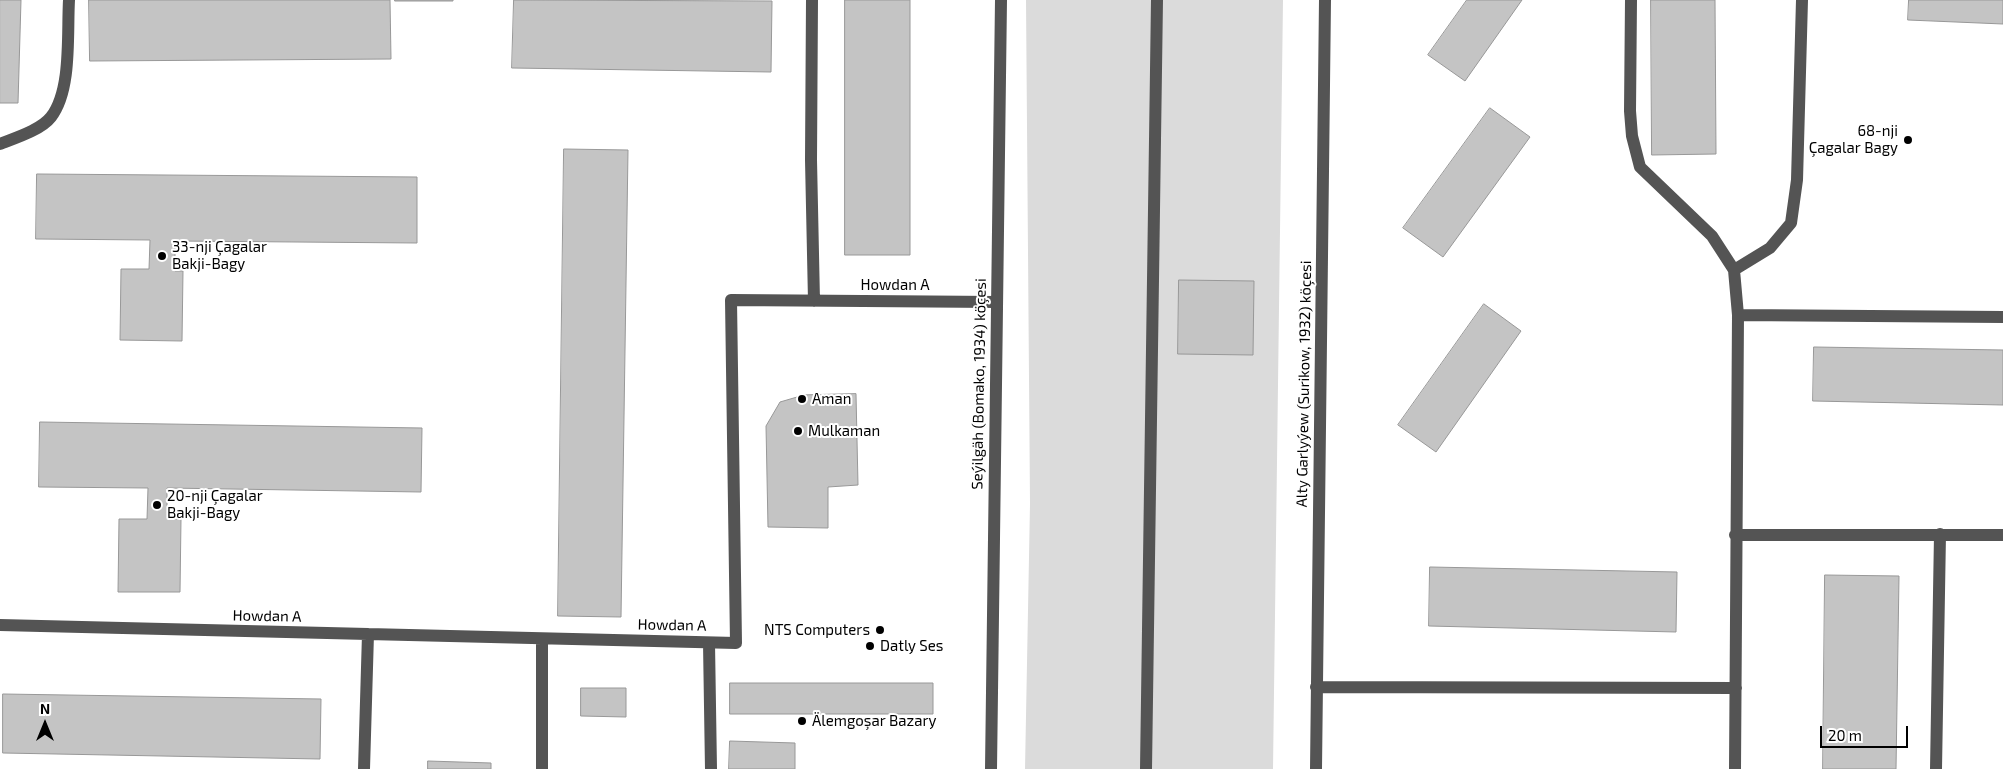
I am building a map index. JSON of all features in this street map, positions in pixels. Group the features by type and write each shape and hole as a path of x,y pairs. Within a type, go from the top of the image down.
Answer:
{"street":[{"path":"0,144 28,133 50,119 57,107 65,86 69,0"},
{"path":"812,0 811,160 814,301"},
{"name":"Seýilgäh (Bomako, 1934) köçesi","path":"991,769 1001,0"},
{"path":"1146,769 1157,0"},
{"name":"Alty Garlyýew (Surikow, 1932) köçesi","path":"1316,769 1325,0"},
{"path":"1631,0 1630,111 1632,136 1640,167 1712,236 1734,270 1738,315 1735,535 1735,769"},
{"path":"1734,270 1770,248 1791,223 1797,180 1802,0"},
{"name":"Howdan A","path":"0,625 736,643 731,300 996,302"},
{"path":"1738,315 2003,316"},
{"path":"1936,769 1940,534"},
{"path":"1735,535 2003,534"},
{"path":"364,769 368,634"},
{"path":"542,639 542,769"},
{"path":"709,642 711,769"},
{"path":"1316,687 1736,688"}],"shaded area":[{"path":"1026,0 1283,0 1273,769 1025,769 1030,504"}],"building":[{"path":"0,0 21,0 18,103 0,103"},
{"path":"89,0 390,0 391,59 90,61"},
{"path":"453,0 453,1 395,1"},
{"path":"514,0 772,1 771,72 512,68"},
{"path":"845,0 910,0 910,255 845,255"},
{"path":"1467,0 1522,0 1465,81 1428,55"},
{"path":"1651,0 1715,0 1716,154 1652,155"},
{"path":"1909,0 2003,0 2003,24 1908,20"},
{"path":"1490,108 1530,137 1443,257 1403,228"},
{"path":"564,149 628,150 621,617 558,616"},
{"name":"33-nji Çagalar Bakji-Bagy","path":"37,174 417,177 417,243 175,241 175,271 183,271 182,341 120,340 121,269 149,269 150,240 36,239"},
{"path":"1179,280 1254,281 1253,355 1178,354"},
{"path":"1484,304 1521,331 1436,452 1398,425"},
{"path":"1814,347 2003,350 2003,405 1813,401"},
{"path":"856,394 858,485 828,487 828,528 768,527 766,426 780,402 804,395"},
{"name":"20-nji Çagalar Bakji-Bagy","path":"40,422 422,428 421,492 167,488 167,519 181,519 180,592 118,592 119,519 147,519 148,488 39,487"},
{"path":"1430,567 1677,572 1676,632 1429,626"},
{"path":"1825,575 1899,576 1896,769 1823,769"},
{"path":"730,683 933,683 933,714 730,714"},
{"path":"581,688 626,688 626,717 581,716"},
{"path":"3,694 321,699 320,759 3,753"},
{"path":"730,741 795,743 795,769 729,769"},
{"path":"428,761 491,763 491,769 428,769"}],"place":[{"name":"68-nji Çagalar Bagy","path":"1908,140"},
{"name":"33-nji Çagalar Bakji-Bagy","path":"162,256"},
{"name":"Aman","path":"802,399"},
{"name":"Mulkaman","path":"798,431"},
{"name":"20-nji Çagalar Bakji-Bagy","path":"157,505"},
{"name":"NTS Computers","path":"880,630"},
{"name":"Datly Ses","path":"870,646"},
{"name":"Älemgoşar Bazary","path":"802,721"}]}
